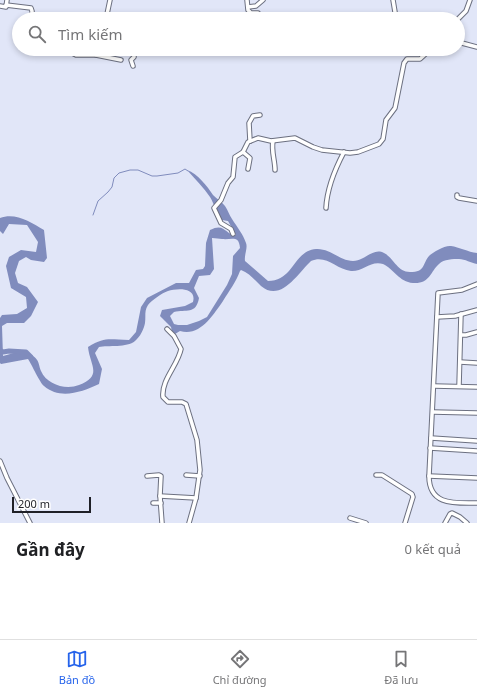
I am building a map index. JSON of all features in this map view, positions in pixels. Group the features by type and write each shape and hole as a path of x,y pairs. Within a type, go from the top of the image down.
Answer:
{"street":[{"path":"6,5 7,0"},
{"path":"107,12 110,0"},
{"path":"247,0 249,11 254,12"},
{"path":"248,7 256,6 263,0"},
{"path":"393,0 395,12"},
{"path":"465,12 470,0"},
{"path":"0,6 6,8 6,5 31,8 32,12"},
{"path":"465,44 477,47"},
{"path":"101,56 121,60"},
{"path":"133,66 131,60 134,56"},
{"path":"233,234 231,229 221,223 214,207 221,200 234,175 236,157 243,152 246,145 250,141 258,138 273,141 295,138 322,150 344,152 358,152 376,145 381,142 384,136 386,120 395,108 404,63 407,59 420,59 423,56"},
{"path":"250,141 250,120 253,116 260,115"},
{"path":"273,141 272,151 275,170"},
{"path":"243,152 250,158 248,169"},
{"path":"326,208 329,188 338,162 344,152"},
{"path":"457,195 458,198 477,201"},
{"path":"477,284 462,290 438,293 429,476 430,489 438,497 449,502 477,503"},
{"path":"437,317 477,310"},
{"path":"459,386 461,314"},
{"path":"167,330 174,336 181,349 162,393 162,397 168,402 182,402 186,404 197,440 200,476 189,523"},
{"path":"461,335 477,332"},
{"path":"460,362 477,363"},
{"path":"434,386 477,387"},
{"path":"433,412 477,413"},
{"path":"432,438 477,441"},
{"path":"430,448 477,451"},
{"path":"0,461 30,523"},
{"path":"186,474 200,476"},
{"path":"147,476 161,475 160,496 162,523"},
{"path":"376,475 382,475 412,494 413,497 405,523"},
{"path":"429,476 477,478"},
{"path":"160,496 196,498"},
{"path":"153,503 161,503"},
{"path":"446,523 452,513 467,523"},
{"path":"350,518 366,523"}],"water":[{"path":"187,170 198,177 213,195 225,206 246,243 247,247 245,261 268,281 277,280 283,276 302,255 308,251 316,249 326,250 344,259 353,261 376,252 380,252 387,255 402,270 415,272 419,271 423,267 429,256 433,253 442,248 451,246 477,253 477,264 461,259 446,260 441,262 436,267 426,280 419,283 413,283 400,278 387,266 379,263 359,270 351,271 321,259 316,259 311,261 289,284 282,289 275,291 268,290 261,286 241,270 223,301 205,324 194,331 180,331 175,334 172,332 171,327 160,316 162,310 185,306 193,302 193,297 189,291 181,289 168,291 157,297 148,305 144,328 135,341 127,345 99,347 95,353 102,369 99,384 78,392 64,394 50,390 42,384 28,359 1,364 0,318 2,315 17,314 27,308 26,297 11,288 6,266 9,257 21,250 36,252 38,242 27,225 9,224 3,234 0,231 0,218 6,216 17,217 44,230 47,258 44,262 31,260 26,257 19,261 15,273 18,283 27,287 38,302 31,316 24,323 7,323 2,326 3,356 17,352 27,353 37,360 44,376 52,383 68,387 79,385 91,378 93,374 88,347 104,340 129,340 136,332 141,307 147,298 176,283 189,283 196,270 203,269 205,266 206,243 210,230 219,227 236,235 228,221 220,218 210,197","holes":["212,238 234,239 238,241 240,248 233,256 232,274 227,285 207,317 187,325 174,324 170,316 174,312 190,310 196,307 199,298 194,288 199,276 210,275 214,269"]}],"waterway":[{"path":"93,215 98,201 112,187 114,178 119,173 130,170 138,170 152,176 157,176 178,173 185,169 188,171"},
{"path":"0,350 3,352 26,352 31,357"}]}
